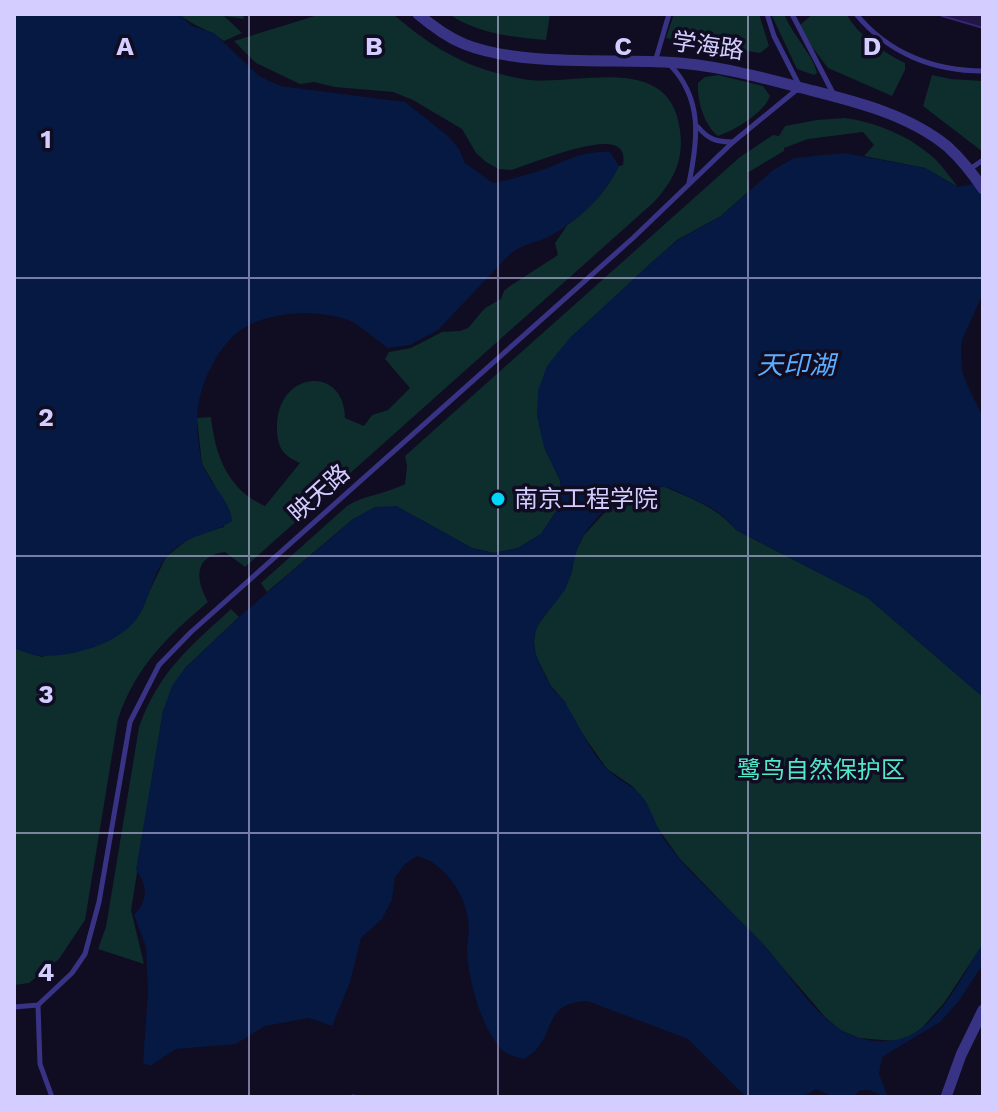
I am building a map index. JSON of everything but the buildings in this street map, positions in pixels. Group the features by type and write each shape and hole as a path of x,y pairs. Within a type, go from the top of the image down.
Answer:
{"street":[{"name":"学海路","path":"418,14 464,44 493,52 535,58 660,62 734,70 862,104 923,130 948,147 983,189"},
{"path":"946,1097 981,1013"}],"lane":[{"path":"669,14 660,62 680,76 689,91 698,126 689,186"},
{"path":"767,14 774,36 800,87"},
{"path":"856,14 873,34 920,62 959,70 983,71"},
{"path":"794,15 835,96"},
{"name":"映天路","path":"38,1005 62,983 85,954 99,902 130,722 141,695 172,649 689,186 733,142 800,87"},
{"path":"698,126 717,142 733,142"},
{"path":"972,173 983,160"},
{"path":"14,1007 38,1005 40,1064 52,1097"}],"green space":[{"path":"179,14 243,14 244,19 224,16 242,33 224,41"},
{"path":"321,14 393,14 438,48 469,64 503,75 544,80 616,78 639,81 658,89 672,105 680,130 679,160 667,186 654,202 245,567 225,552 207,558 199,577 208,602 154,654 134,683 118,719 85,920 59,959 29,983 14,985 14,648 42,657 137,617 166,557 193,535 224,527 215,486 202,464 197,418 211,417 216,445 226,470 242,491 265,506 300,463 280,447 277,431 279,411 286,396 297,386 310,381 323,382 334,389 342,401 345,418 364,426 372,415 388,410 410,388 385,359 389,352 411,348 442,332 468,328 485,308 501,299 510,286 558,255 555,243 568,224 623,165 619,148 599,144 511,170 499,169 476,153 462,129 413,100 393,92 314,82 300,84 256,63 234,41"},
{"path":"449,14 550,14 546,40 483,30"},
{"path":"674,14 759,14 769,46 760,53 666,38"},
{"path":"771,14 784,14 817,73 814,75 797,69"},
{"path":"813,14 846,14 872,43 905,63 905,70 892,96 828,68 803,35 800,25"},
{"path":"718,75 763,86 770,96 755,115 718,136 705,119 698,83 705,77"},
{"path":"932,75 983,81 983,152 923,106"},
{"path":"845,118 878,126 919,146 958,187 925,168 864,156 874,145 863,132 808,139 784,148 784,151 747,173 749,191 721,216 677,240 569,339 544,447 560,480 562,496 541,534 518,548 494,553 472,548 396,506 353,519 267,592 261,583 347,506 405,484 405,456 740,157 773,135 779,136 785,126"},
{"name":"鹭鸟自然保护区","path":"665,487 712,509 736,530 868,598 983,697 983,944 944,1003 922,1028 910,1036 895,1041 859,1038 840,1030 825,1017 765,947 680,859 657,827 645,801 632,786 607,769 572,719 565,702 551,686 536,656 536,627 565,589 574,555 584,535 620,496 641,488"},
{"path":"231,609 239,617 185,668 163,711 131,910 144,964 98,949 106,927 139,727 166,675"}],"water":[{"path":"14,14 179,14 192,26 214,33 259,76 280,86 405,102 448,136 465,163 493,183 592,153 610,152 619,166 607,187 582,214 552,235 511,253 438,330 410,345 388,348 348,320 322,314 280,315 242,329 224,346 204,382 197,420 202,462 227,505 232,521 183,543 167,556 138,617 120,634 82,651 36,656 14,648"},
{"name":"天印湖","path":"844,153 925,168 958,187 983,182 983,293 962,340 961,353 962,371 983,417 983,697 868,598 736,530 722,515 706,505 665,487 640,489 628,494 597,518 579,544 565,589 536,630 534,646 551,685 601,762 640,794 677,856 766,947 818,1011 838,1028 858,1038 874,1041 896,1040 911,1035 936,1015 983,944 983,964 959,1001 940,1022 882,1057 879,1074 888,1097 864,1090 848,1098 839,1098 816,1089 802,1097 746,1097 688,1039 587,1001 572,1003 561,1009 534,1052 523,1059 508,1054 490,1034 474,991 467,951 469,924 462,899 444,872 427,859 417,856 405,864 395,877 392,900 382,919 361,938 350,982 332,1026 309,1018 265,1026 236,1044 176,1049 150,1066 143,1063 148,993 146,947 134,915 145,893 136,870 163,711 172,686 185,668 353,519 375,507 396,506 472,548 494,553 518,548 541,534 562,495 560,480 544,447 537,416 538,391 547,366 569,339 655,259 678,240 721,216 773,170 794,158"}],"place":[{"name":"南京工程学院","path":"498,499"}]}
